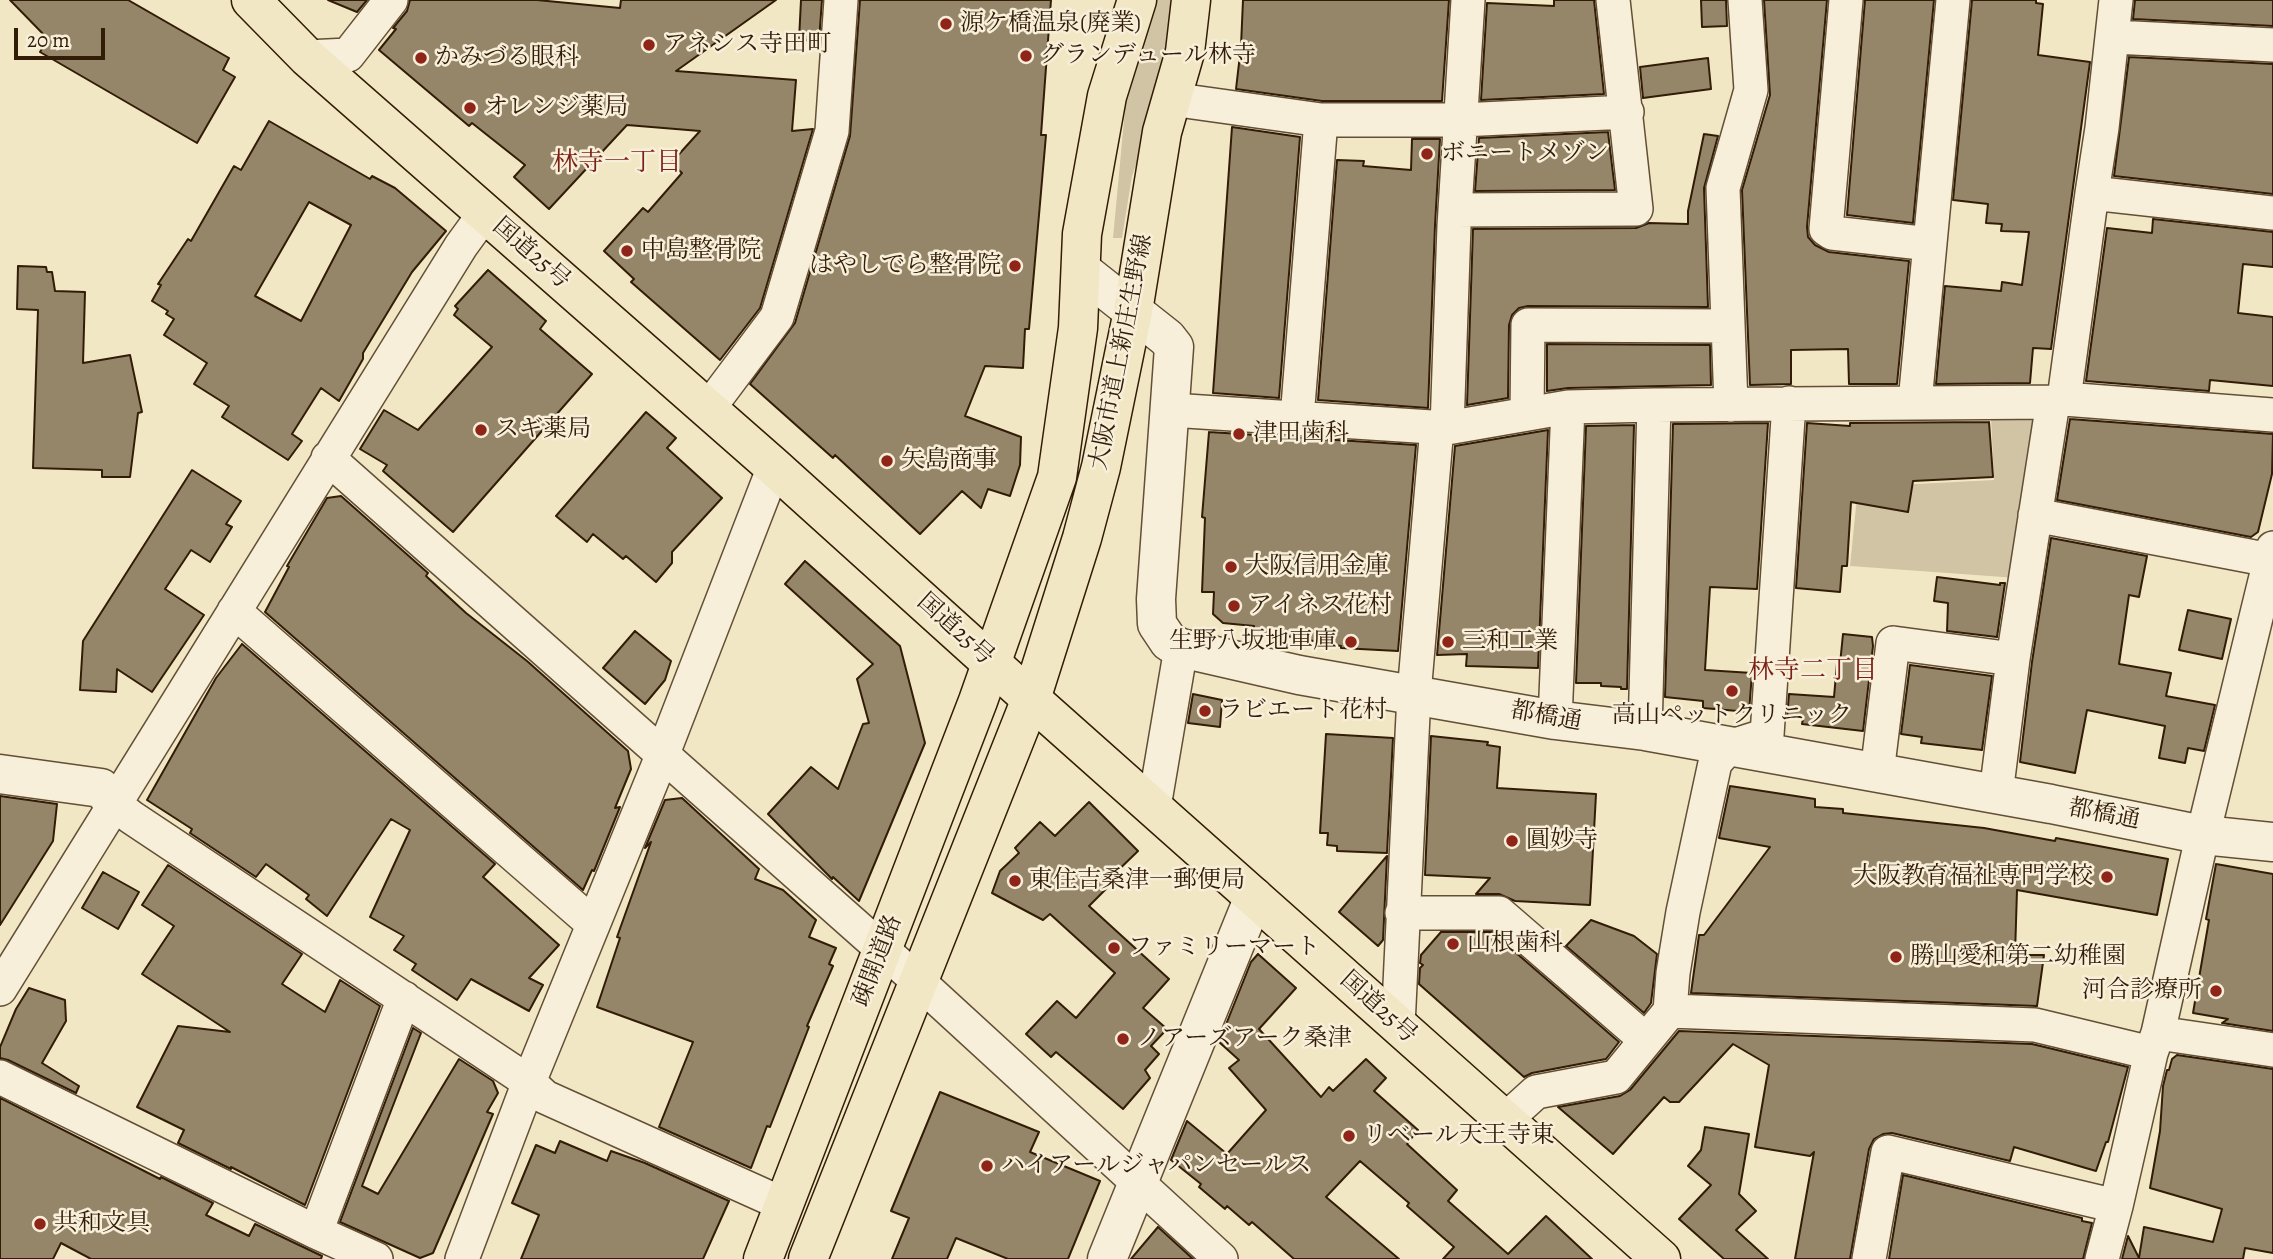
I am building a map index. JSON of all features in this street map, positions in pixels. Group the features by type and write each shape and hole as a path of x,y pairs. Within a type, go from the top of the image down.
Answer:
{"main road":[{"name":"国道25号","path":"251,0 307,57 774,467 1661,1259"},
{"name":"大阪市道上新庄生野線","path":"991,663 1057,477 1078,328 1082,234 1107,96 1137,0"},
{"name":"大阪市道上新庄生野線","path":"1031,699 1098,479 1133,311 1162,132 1185,52 1191,0"},
{"name":"疎開道路","path":"763,1259 991,663"},
{"name":"疎開道路","path":"808,1259 1031,699"}],"street":[{"path":"307,57 348,55 391,0"},
{"path":"708,409 777,317 832,131 841,0"},
{"path":"1398,1026 1414,694 1442,427 1468,0"},
{"path":"1455,210 1636,209 1613,0"},
{"path":"1731,405 1723,188 1751,90 1745,0"},
{"path":"1846,0 1826,229 1832,233 1930,244"},
{"path":"1915,402 1953,0"},
{"path":"1996,794 2035,515 2059,400 2102,128 2116,0"},
{"path":"2113,37 2273,45"},
{"path":"1171,99 1321,120 1461,120 1627,112"},
{"path":"1297,418 1321,120"},
{"path":"2092,192 2273,213"},
{"path":"0,989 328,458 461,246 485,213"},
{"path":"1081,270 1167,338 1174,347 1156,598 1157,624 1169,642 1181,648 1154,807"},
{"path":"1527,414 1528,325 1728,326"},
{"path":"1171,410 1442,427 1568,407 1789,403 2059,400 2273,415"},
{"path":"1504,1121 1536,1092 1616,1077 1670,1011 1683,912 1715,763 1729,747 1767,735 1789,403"},
{"path":"1645,731 1654,405"},
{"path":"1555,720 1568,407"},
{"path":"328,458 662,757 918,981 1221,1259"},
{"path":"461,1259 529,1082 662,757 774,467"},
{"path":"2035,515 2272,554 2102,1259"},
{"path":"234,611 593,924"},
{"path":"1877,773 1893,643 2013,659"},
{"name":"都橋通","path":"1181,648 1299,675 1555,720 1645,731 1996,794 2203,835 2273,842"},
{"path":"0,774 101,788 131,817 529,1082 545,1097 785,1205"},
{"path":"1107,1259 1254,897"},
{"path":"1402,913 1499,913 1646,1040"},
{"path":"316,1232 404,998"},
{"path":"1670,1011 2035,1025 2154,1043 2273,1050"},
{"path":"0,1077 376,1259"},
{"path":"1869,1259 1888,1152 2116,1206"}],"shaded area":[{"path":"1148,0 1173,0 1173,26 1151,122 1132,176 1122,238 1113,238 1129,67"},
{"path":"2027,415 2038,427 2017,578 1850,566 1858,487 1994,480 1991,417"}],"building":[{"path":"10,0 128,0 229,58 223,70 235,77 197,143 40,52 48,39"},
{"path":"328,0 367,0 357,12"},
{"path":"410,0 537,0 620,8 621,0 776,0 676,71 796,80 792,131 813,129 760,308 720,360 631,282 634,279 604,251 643,208 648,212 682,173 671,163 700,131 627,125 549,209 514,177 525,165 472,123 469,126 379,50 396,29 393,28 407,11"},
{"path":"801,0 822,0 819,41 799,40"},
{"path":"860,0 1051,0 1041,135 1046,135 1029,329 1025,329 1023,368 985,366 965,416 1021,437 1020,465 1010,496 988,489 981,508 962,491 920,534 835,455 833,458 750,384 795,323 850,136"},
{"path":"1243,0 1449,0 1442,101 1322,101 1236,89"},
{"path":"1554,0 1594,0 1604,94 1481,100 1487,3 1554,6"},
{"path":"1701,0 1726,0 1727,26 1702,27"},
{"path":"1764,0 1827,0 1808,237 1815,245 1829,252 1909,261 1897,384 1849,384 1848,349 1791,350 1791,384 1750,385 1742,190 1770,95"},
{"path":"1865,0 1934,0 1913,223 1847,215"},
{"path":"1972,0 2036,0 2036,3 2043,4 2038,55 2090,62 2051,349 2033,348 2030,383 1936,384 1945,286 2001,291 2002,282 2022,285 2029,232 2001,231 2002,224 1986,223 1988,204 1953,200"},
{"path":"2135,0 2273,0 2273,26 2133,19"},
{"path":"2129,57 2273,64 2273,194 2114,176"},
{"path":"1708,58 1711,89 1643,98 1640,67"},
{"path":"269,121 370,179 372,176 395,188 446,231 412,272 363,353 363,359 339,401 321,388 292,434 302,441 288,460 222,417 229,406 194,384 207,363 164,335 174,319 166,314 168,311 152,301 161,285 158,284 188,239 191,241 234,166 241,170","holes":["309,202 351,225 301,321 255,296"]},
{"path":"1232,127 1300,137 1279,398 1213,393"},
{"path":"1608,132 1615,190 1475,191 1479,138"},
{"path":"1704,134 1718,136 1704,188 1708,307 1519,308 1512,315 1509,325 1508,398 1467,405 1473,229 1636,228 1649,223 1688,224 1688,211"},
{"path":"1412,139 1440,139 1428,408 1318,400 1337,160 1364,161 1363,166 1411,170"},
{"path":"2153,219 2273,232 2273,267 2243,264 2238,313 2273,317 2273,386 2210,380 2209,391 2086,381 2107,228 2152,233"},
{"path":"18,266 46,267 47,272 52,272 55,291 85,292 83,363 130,355 142,412 138,413 130,477 102,477 102,470 33,468 38,310 17,309"},
{"name":"スギ薬局","path":"488,270 546,321 540,329 592,374 453,532 383,471 387,465 360,449 384,410 418,430 492,347 454,315 458,309 455,306"},
{"path":"1547,344 1710,345 1711,385 1568,388 1547,391"},
{"path":"646,412 676,438 667,448 722,498 672,552 672,563 656,582 626,556 623,559 593,534 587,542 556,516"},
{"path":"2070,419 2273,434 2272,474 2258,532 2251,537 2057,500"},
{"path":"1989,422 1993,477 1913,481 1908,512 1851,502 1847,566 1842,566 1840,592 1796,588 1807,423 1850,426 1850,423"},
{"path":"1768,423 1757,589 1710,587 1705,670 1752,673 1749,712 1703,708 1703,701 1665,697 1673,424"},
{"path":"1634,425 1627,689 1601,686 1601,683 1576,683 1586,426"},
{"path":"1548,430 1538,668 1466,666 1467,654 1437,655 1455,446"},
{"path":"1209,432 1416,445 1398,651 1341,648 1254,630 1254,626 1223,623 1213,614 1214,592 1202,592 1205,518 1202,517"},
{"path":"192,470 241,501 226,524 232,527 210,562 191,550 165,589 204,615 152,692 117,669 116,692 80,690 83,641"},
{"path":"341,496 428,573 426,576 466,613 527,661 628,751 631,769 615,808 620,807 594,871 592,870 583,890 265,612 289,567 287,566 327,498"},
{"path":"2051,538 2147,556 2139,597 2129,595 2119,664 2171,673 2166,696 2215,705 2204,751 2188,748 2185,763 2159,758 2165,726 2087,710 2075,773 2020,762"},
{"path":"805,561 900,646 925,743 859,901 833,877 832,879 768,814 811,767 838,789 863,724 869,723 857,679 873,664 785,584"},
{"path":"1937,577 2000,585 2005,583 1997,637 1947,631 1948,603 1934,601"},
{"path":"2188,610 2231,619 2222,659 2179,650"},
{"path":"635,631 671,661 665,680 645,704 603,668"},
{"path":"1843,634 1872,637 1863,731 1802,724 1803,719 1787,718 1789,694 1834,697"},
{"path":"242,644 495,864 483,877 559,945 529,978 543,985 529,1011 471,979 457,1000 412,970 416,964 394,950 404,936 370,917 410,830 391,819 327,916 306,899 309,895 266,864 256,877 190,833 192,829 147,800 216,678"},
{"path":"1910,665 1992,676 1982,750 1921,743 1922,737 1901,734"},
{"name":"ラビエート花村","path":"1193,694 1222,700 1220,727 1188,723"},
{"path":"1326,734 1393,738 1387,853 1337,851 1337,846 1327,845 1328,833 1320,833"},
{"name":"圓妙寺","path":"1431,736 1488,742 1487,745 1500,747 1497,788 1596,794 1590,905 1515,901 1499,894 1476,894 1490,878 1425,875"},
{"path":"1730,786 1815,799 1815,807 1843,809 1843,813 1984,828 2055,841 2056,838 2168,859 2157,915 2017,890 2015,955 2044,955 2037,1006 1691,993 1699,935 1704,935 1770,847 1719,838"},
{"path":"0,796 57,804 53,841 0,925"},
{"path":"682,798 759,869 755,879 783,890 816,920 809,937 836,948 829,964 833,966 807,1026 809,1027 770,1127 767,1126 751,1168 659,1127 693,1042 597,1007 620,938 617,937 651,842 645,848 665,800"},
{"path":"1089,802 1138,851 1105,883 1109,886 1089,906 1169,979 1143,1008 1167,1029 1151,1046 1159,1054 1145,1070 1150,1078 1123,1109 1056,1052 1051,1057 1026,1034 1057,1001 1076,1018 1115,973 1050,914 1043,920 992,893 1000,871 1019,853 1015,848 1040,822 1055,836"},
{"path":"1387,856 1383,940 1378,946 1339,912"},
{"path":"2216,864 2273,874 2273,1031 2222,1023 2228,1019 2193,1013"},
{"path":"168,865 302,954 282,984 325,1012 340,980 380,1006 305,1205 178,1143 184,1130 137,1107 178,1026 230,1032 142,974 174,926 142,905"},
{"path":"103,872 139,892 118,929 82,908"},
{"path":"1591,920 1634,936 1657,954 1651,1003 1644,1013 1566,946"},
{"path":"1441,932 1492,932 1619,1042 1606,1059 1532,1073 1524,1077 1419,984 1420,968 1423,965 1420,963 1421,955"},
{"path":"1258,954 1296,988 1259,1029 1321,1097 1329,1087 1333,1091 1366,1059 1386,1078 1374,1091 1418,1130 1407,1144 1457,1190 1448,1201 1508,1254 1546,1216 1592,1259 1443,1259 1454,1247 1360,1161 1326,1197 1399,1259 1294,1259 1252,1222 1249,1225 1199,1187 1201,1184 1171,1160 1187,1121 1227,1154 1266,1110 1229,1068 1239,1060 1219,1042 1251,962"},
{"path":"29,988 65,1000 66,1021 42,1063 79,1086 76,1093 0,1058 0,1047 16,1009"},
{"path":"413,1028 421,1033 362,1186 378,1194 459,1059 493,1081 498,1093 487,1112 493,1114 433,1253 420,1258 340,1222"},
{"path":"1679,1031 2032,1044 2128,1067 2108,1142 2096,1171 2014,1147 2010,1161 1892,1133 1883,1134 1874,1139 1869,1149 1850,1259 1795,1259 1814,1152 1810,1156 1755,1147 1769,1065 1733,1044 1679,1102 1670,1102 1664,1097 1613,1154 1558,1107 1620,1096 1630,1090"},
{"path":"2177,1055 2273,1069 2273,1253 2245,1248 2243,1259 2122,1259 2128,1236 2139,1258 2144,1227 2213,1242 2222,1209 2150,1188 2160,1131 2163,1086 2167,1070"},
{"name":"ハイアールジャパンセールス","path":"940,1092 1039,1132 1030,1152 1100,1181 1068,1259 1008,1259 956,1238 947,1259 892,1259 909,1218 891,1211"},
{"path":"0,1098 213,1203 206,1215 249,1236 255,1224 322,1256 321,1259 91,1259 61,1243 53,1259 0,1259"},
{"path":"1705,1127 1749,1134 1739,1194 1756,1211 1736,1230 1768,1259 1724,1259 1679,1219 1711,1185 1688,1166 1701,1150"},
{"path":"560,1141 607,1161 611,1151 645,1163 729,1201 703,1259 521,1259 539,1215 512,1203 536,1145 555,1153"},
{"path":"1903,1175 2082,1218 2082,1221 2092,1223 2083,1259 1889,1259"},
{"path":"1158,1227 1193,1259 1131,1259"}],"place":[{"name":"源ケ橋温泉(廃業)","path":"946,24"},
{"name":"アネシス寺田町","path":"649,45"},
{"name":"グランデュール林寺","path":"1026,56"},
{"name":"かみづる眼科","path":"421,58"},
{"name":"オレンジ薬局","path":"470,108"},
{"name":"ボニートメゾン","path":"1427,154"},
{"name":"中島整骨院","path":"627,251"},
{"name":"はやしでら整骨院","path":"1015,266"},
{"name":"スギ薬局","path":"481,430"},
{"name":"津田歯科","path":"1239,434"},
{"name":"矢島商事","path":"887,461"},
{"name":"大阪信用金庫","path":"1231,567"},
{"name":"アイネス花村","path":"1234,606"},
{"name":"生野八坂地車庫","path":"1351,642"},
{"name":"三和工業","path":"1448,642"},
{"name":"高山ペットクリニック","path":"1732,691"},
{"name":"ラビエート花村","path":"1205,711"},
{"name":"圓妙寺","path":"1512,841"},
{"name":"大阪教育福祉専門学校","path":"2107,877"},
{"name":"東住吉桑津一郵便局","path":"1015,881"},
{"name":"山根歯科","path":"1453,944"},
{"name":"ファミリーマート","path":"1114,948"},
{"name":"勝山愛和第二幼稚園","path":"1896,957"},
{"name":"河合診療所","path":"2216,991"},
{"name":"ノアーズアーク桑津","path":"1123,1039"},
{"name":"リベール天王寺東","path":"1349,1136"},
{"name":"ハイアールジャパンセールス","path":"987,1166"},
{"name":"共和文具","path":"40,1224"}],"district":[{"name":"林寺一丁目","path":"617,164"},
{"name":"林寺二丁目","path":"1813,672"}]}
